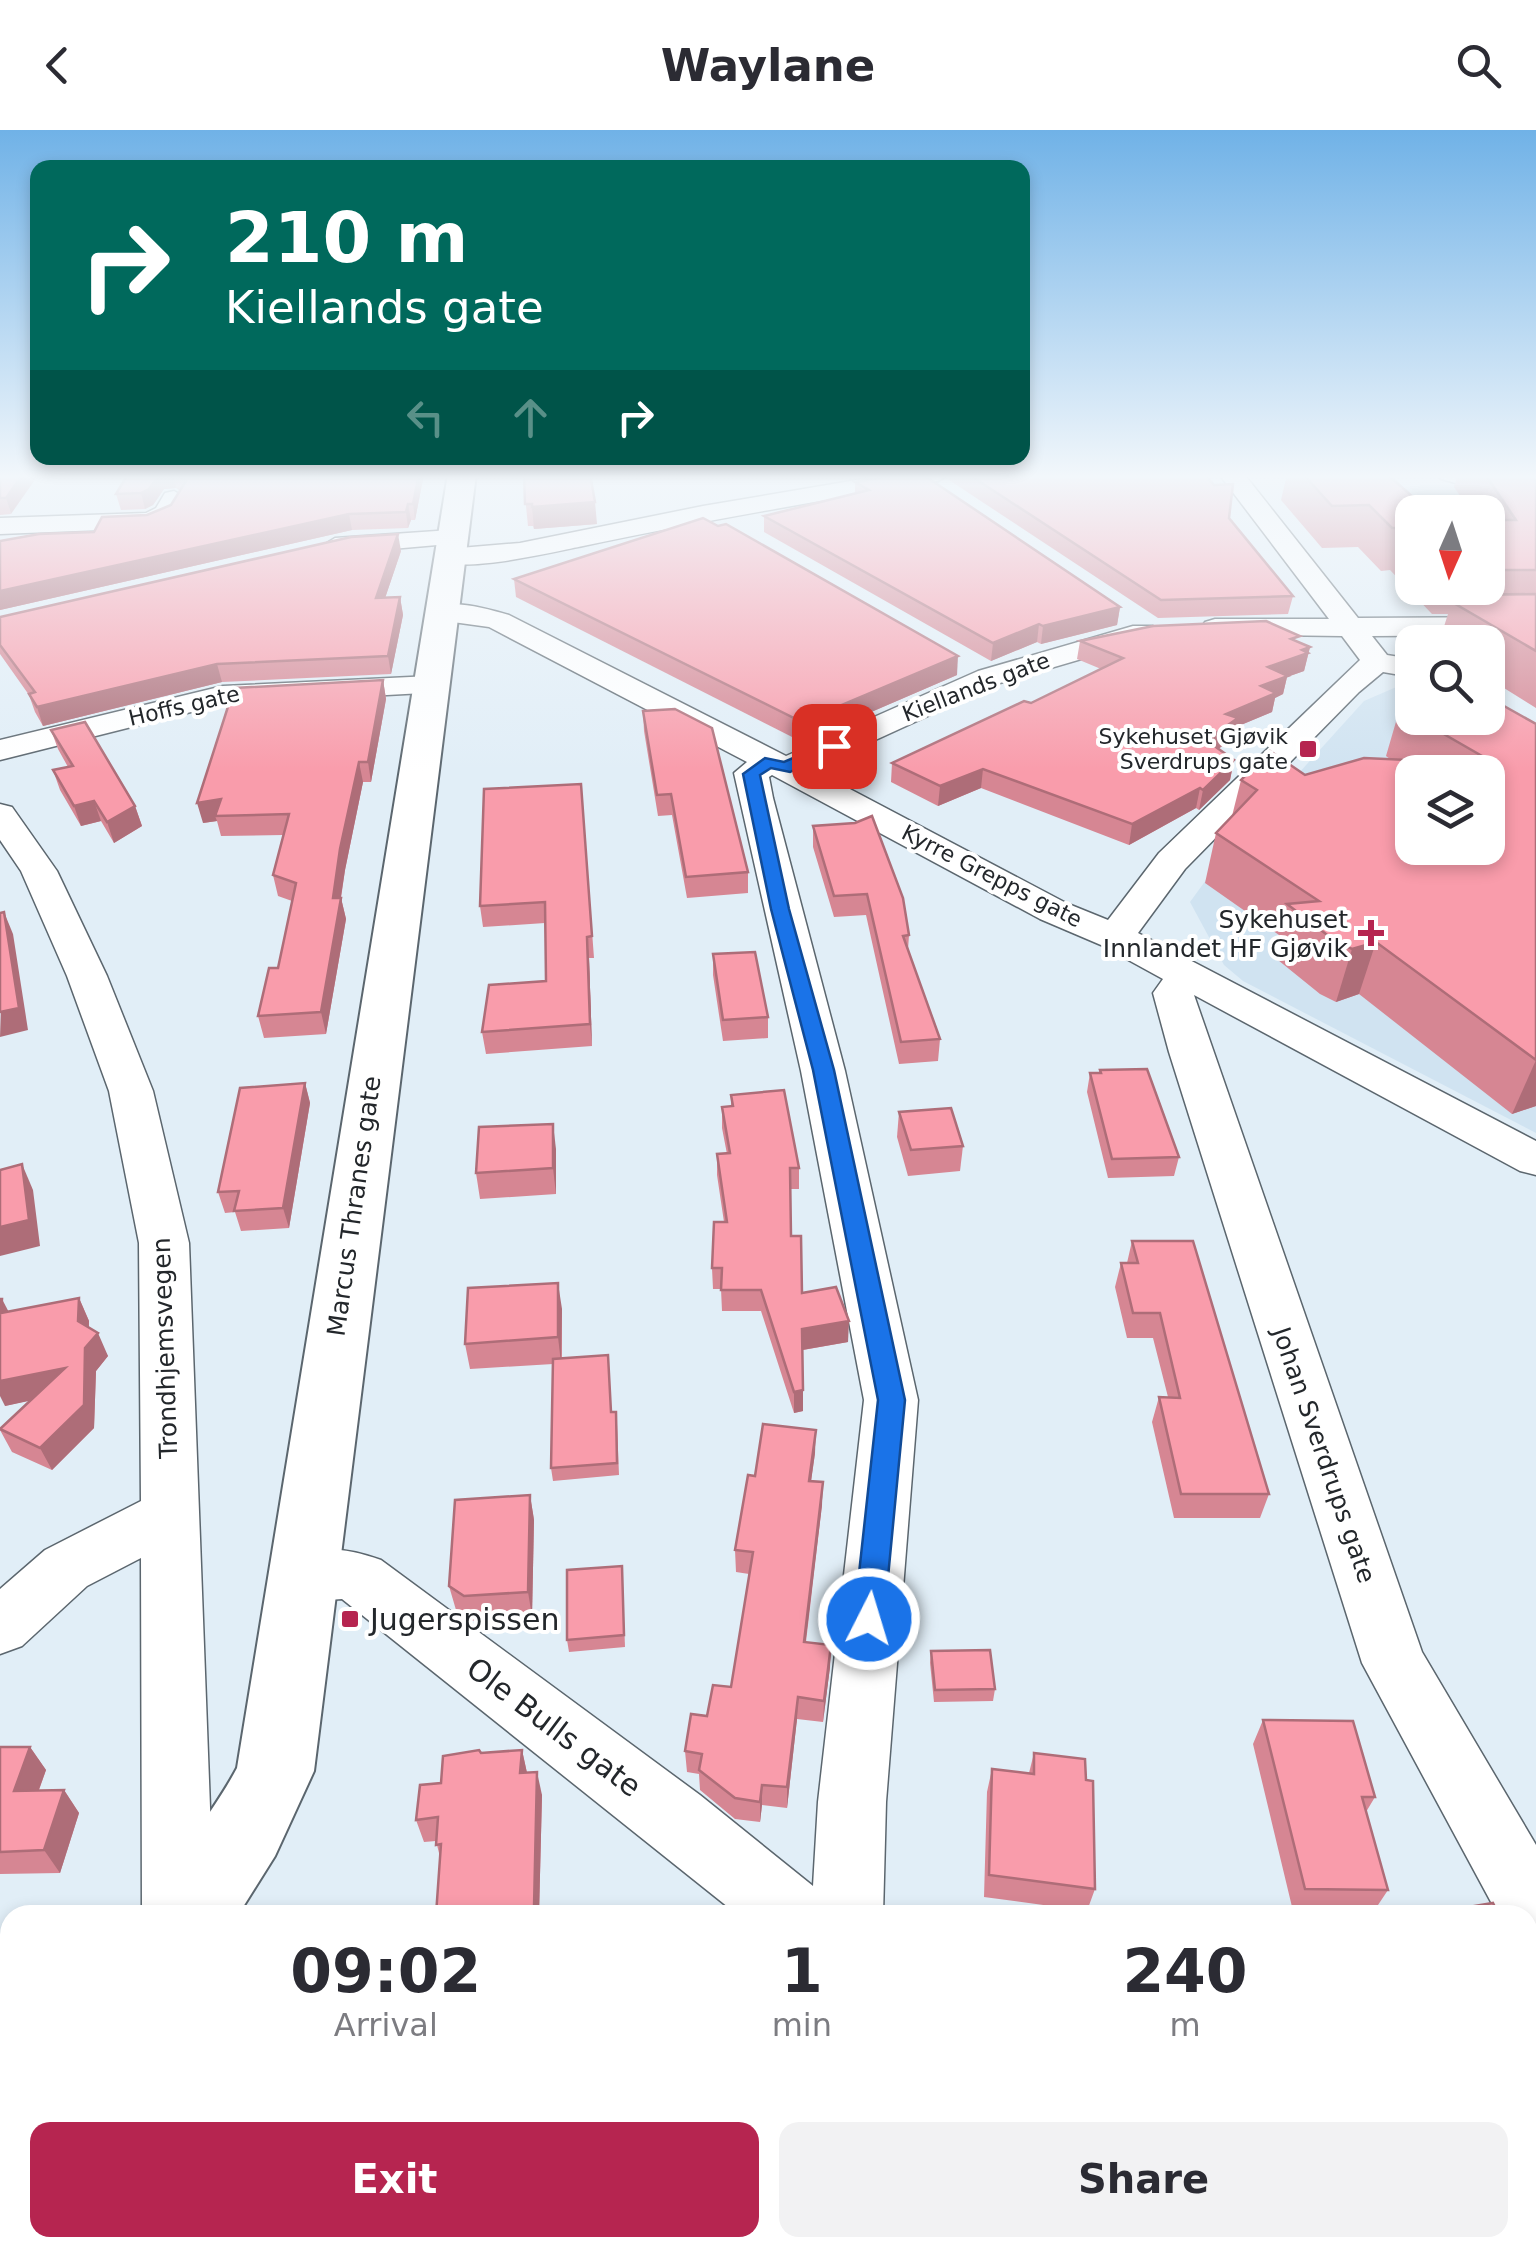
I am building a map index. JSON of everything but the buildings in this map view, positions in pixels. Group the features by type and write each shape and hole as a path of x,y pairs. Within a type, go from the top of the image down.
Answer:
{"main road":[{"name":"Marcus Thranes gate","path":"195,1905 236,1847 274,1770 446,573"}],"street":[{"path":"1309,573 1377,662 1395,665"},
{"path":"1121,609 1170,630"},
{"name":"Kyrre Grepps gate","path":"441,613 473,614 499,622 1053,911 1115,937 1536,1160"},
{"name":"Kiellands gate","path":"777,765 976,670 1170,630 1536,626"},
{"path":"1115,937 1172,861 1348,685 1377,662"},
{"name":"Hoffs gate","path":"0,750 223,695 431,685"},
{"path":"777,765 751,774 823,1070 892,1400 852,1802 847,1905"},
{"name":"Trondhjemsvegen","path":"0,814 39,871 87,976 131,1091 164,1243 178,1905"},
{"name":"Johan Sverdrups gate","path":"1186,976 1173,994 1190,1052 1394,1664 1531,1905"},
{"path":"0,1627 66,1568 168,1515"},
{"name":"Ole Bulls gate","path":"301,1576 343,1573 360,1578 676,1818 780,1905"}],"shaded area":[{"name":"Sykehuset Innlandet HF Gjøvik","path":"1395,688 1395,735 1474,735 1536,752 1536,1133 1243,981 1224,965 1190,902 1222,858 1364,701"}],"place":[{"name":"Sykehuset Gjøvik Sverdrups gate","path":"1308,749"},
{"name":"Sykehuset Innlandet HF Gjøvik","path":"1371,933"},
{"name":"Jugerspissen","path":"350,1619"}],"route":[{"path":"834,746 784,768 770,762 751,774 780,909 823,1070 892,1400 869,1619"}]}
